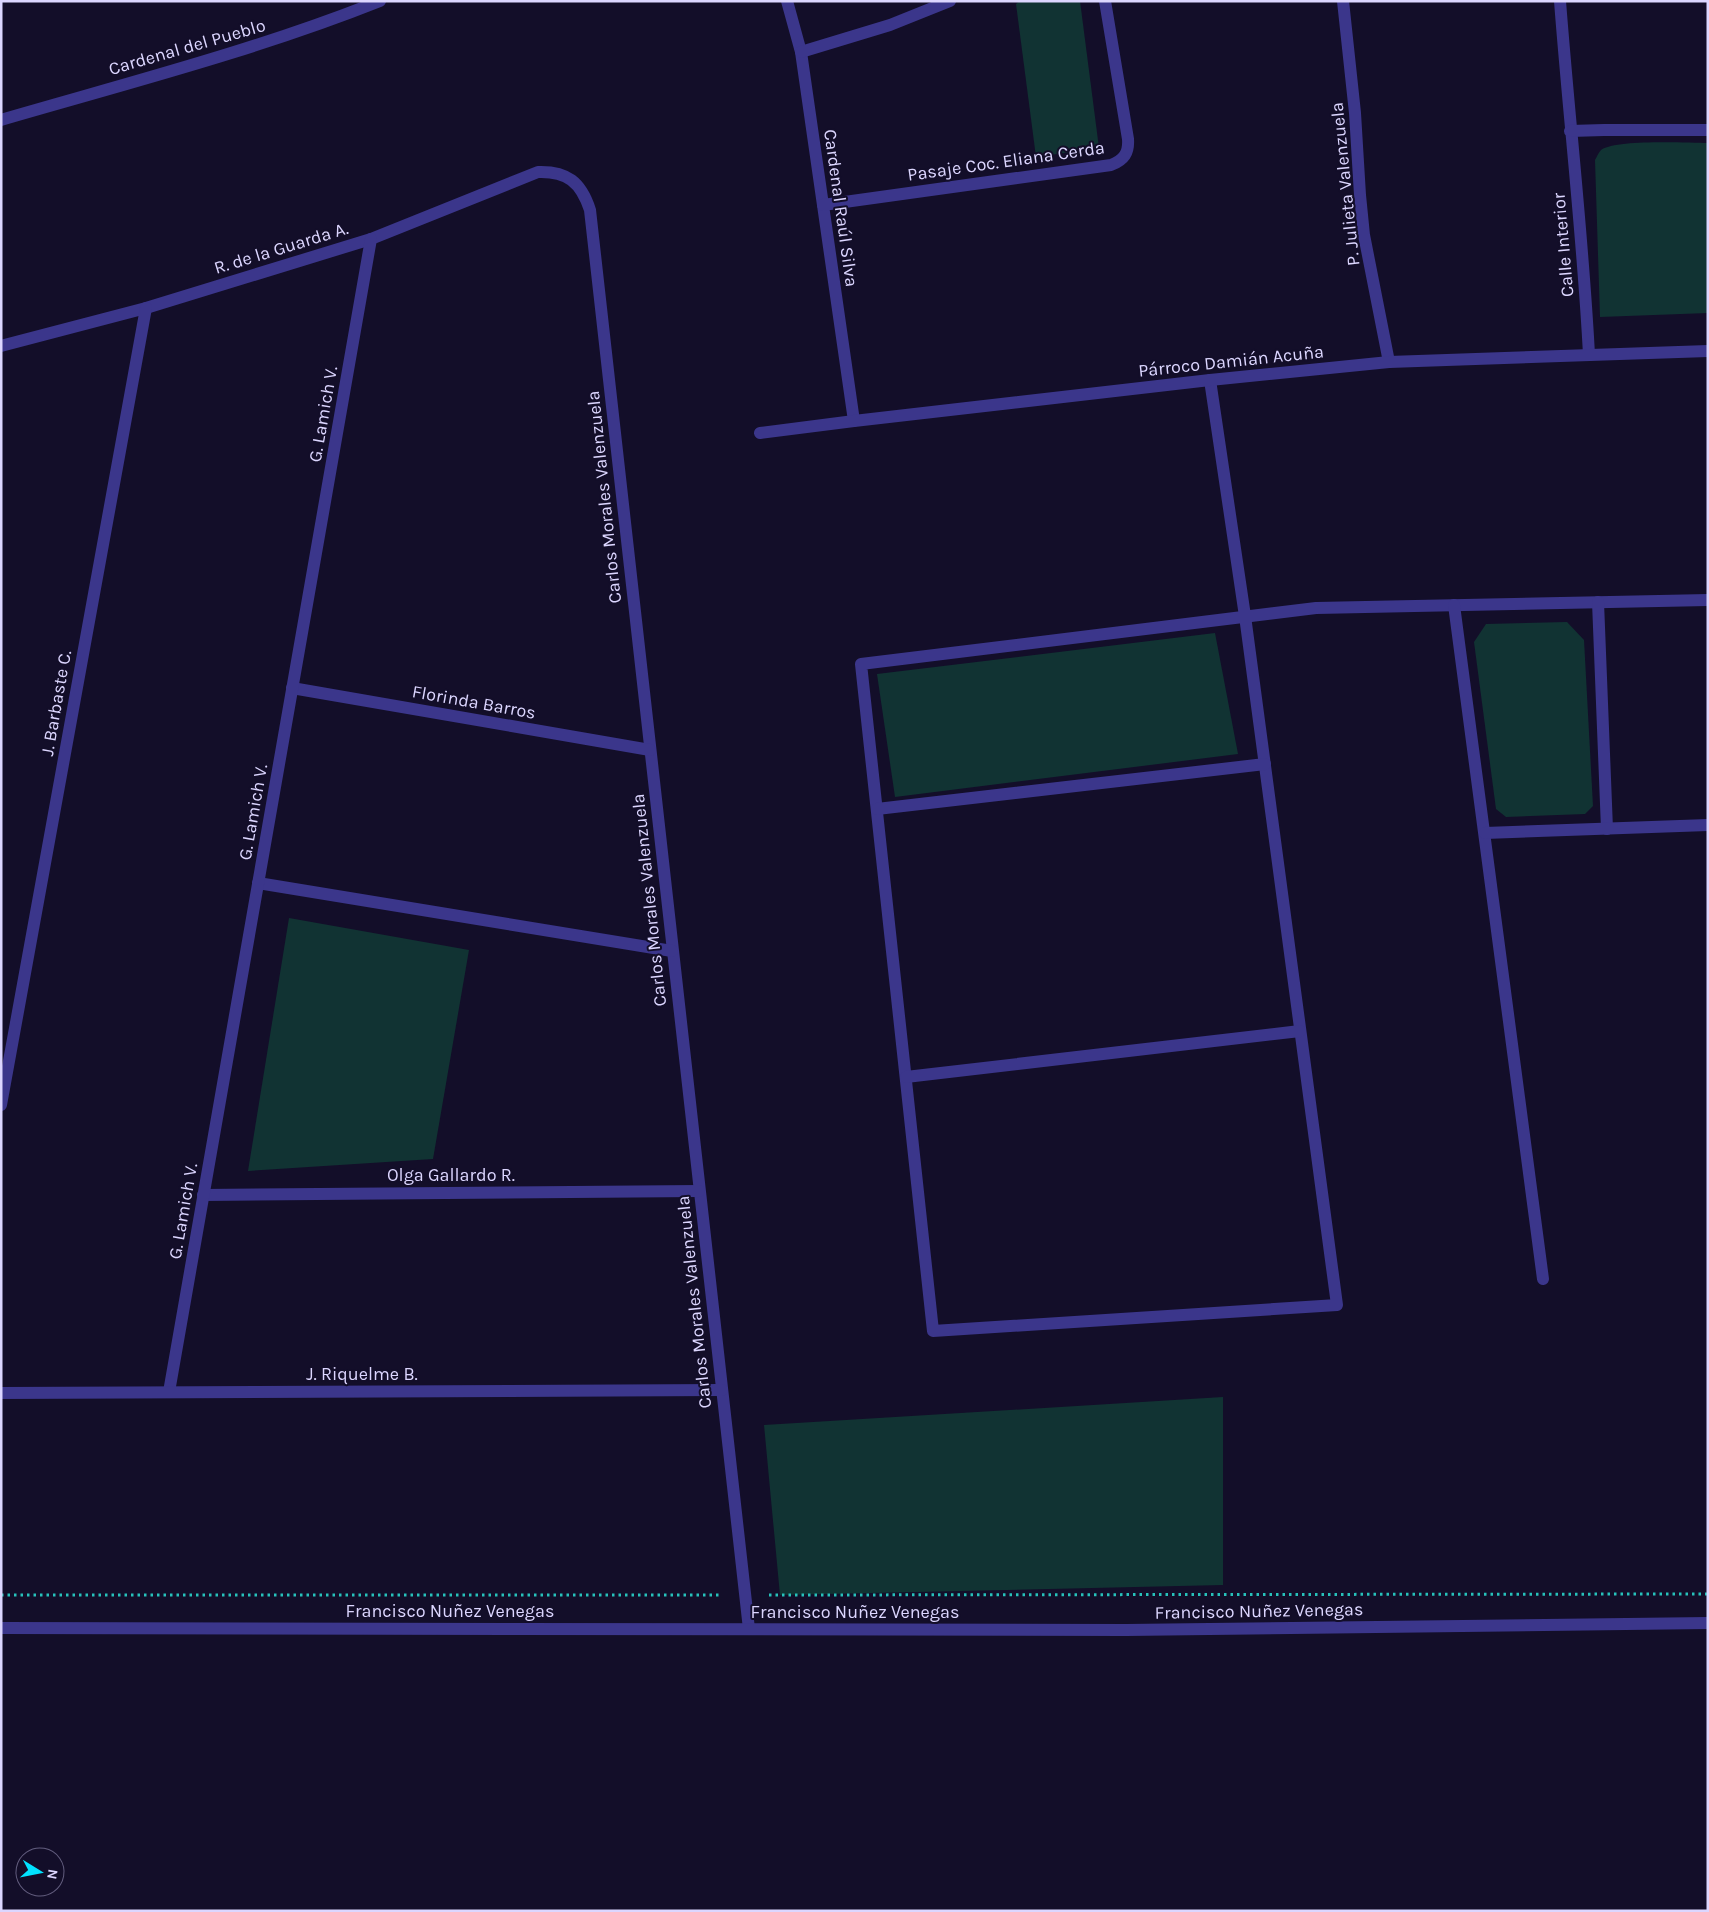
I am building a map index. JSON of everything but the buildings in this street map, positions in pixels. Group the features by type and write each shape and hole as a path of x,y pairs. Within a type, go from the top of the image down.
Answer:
{"street":[{"name":"Cardenal del Pueblo","path":"1,120 267,42 325,23 380,1"},
{"name":"Cardenal Raúl Silva","path":"786,1 800,52 854,420"},
{"path":"800,52 890,25 950,1"},
{"name":"Pasaje Coc. Eliana Cerda","path":"823,206 1111,165 1120,162 1126,156 1129,147 1105,1"},
{"name":"P. Julieta Valenzuela","path":"1343,1 1355,113 1363,225 1389,362"},
{"name":"Calle Interior","path":"1560,1 1585,287 1588,355"},
{"path":"1570,131 1708,130"},
{"name":"R. de la Guarda A.","path":"1,346 146,308 371,239 538,172 552,172 565,176"},
{"name":"Carlos Morales Valenzuela","path":"565,176 577,184 586,196 590,210 749,1629"},
{"name":"G. Lamich V.","path":"169,1392 371,239"},
{"name":"J. Barbaste C.","path":"1,1105 146,308"},
{"name":"Párroco Damián Acuña","path":"760,433 854,420 1389,362 1708,351"},
{"path":"1210,380 1245,616 1337,1305 933,1331 861,664 1245,616 1316,608 1708,600"},
{"path":"1598,602 1606,829"},
{"path":"1454,605 1543,1278"},
{"name":"Florinda Barros","path":"292,688 650,750"},
{"path":"877,809 1265,764"},
{"path":"1484,833 1708,825"},
{"path":"258,883 672,951"},
{"path":"906,1077 1300,1031"},
{"name":"Olga Gallardo R.","path":"204,1195 699,1191"},
{"name":"J. Riquelme B.","path":"1,1393 722,1390"},
{"name":"Francisco Nuñez Venegas","path":"1,1628 1126,1630 1708,1624"}],"path":[{"path":"1,1595 1708,1594"}],"green space":[{"path":"1020,1 1080,1 1099,148 1036,157 1016,4"},
{"path":"1708,143 1708,313 1600,317 1595,160 1599,152 1621,144"},
{"path":"1567,622 1584,640 1593,806 1585,814 1506,817 1496,809 1474,642 1486,624"},
{"path":"1215,633 1238,754 895,797 877,674"},
{"path":"289,918 469,950 433,1159 248,1171"},
{"path":"1223,1397 1223,1585 780,1595 764,1425"}]}
